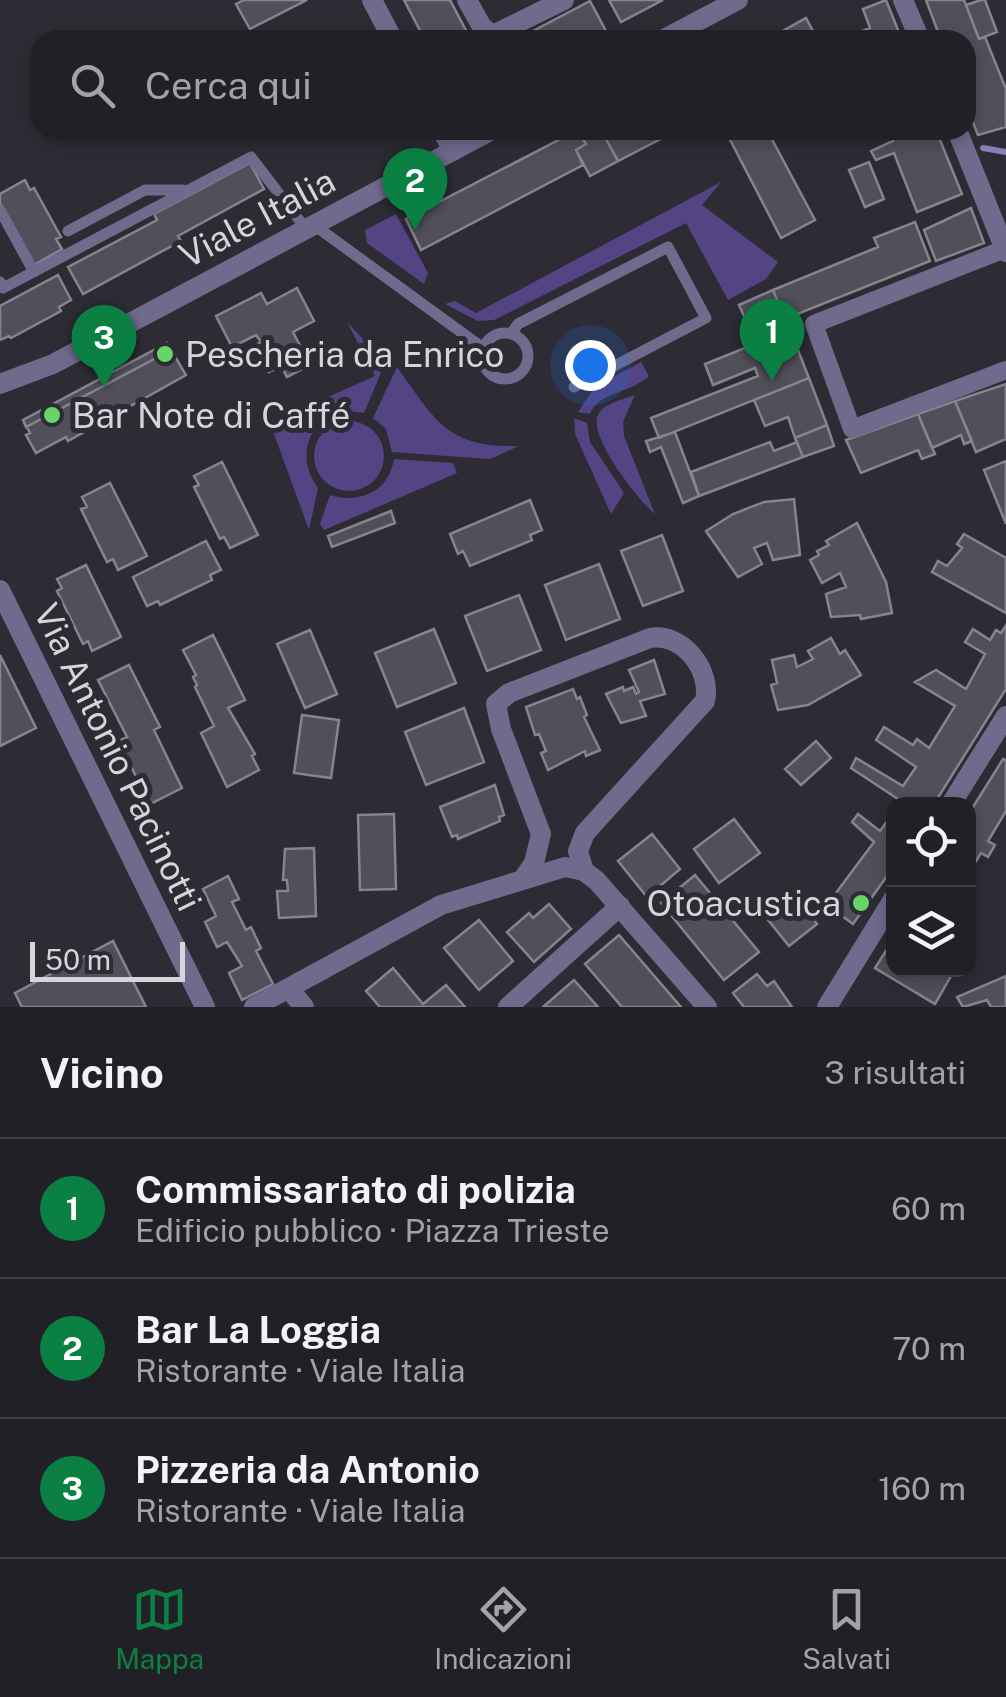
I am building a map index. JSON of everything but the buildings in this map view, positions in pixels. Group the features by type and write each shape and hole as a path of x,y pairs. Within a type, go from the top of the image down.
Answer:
{"street":[{"path":"372,0 388,30"},
{"path":"467,0 486,30"},
{"path":"502,30 564,0"},
{"path":"681,30 738,0"},
{"path":"903,0 916,30"},
{"path":"448,140 454,151"},
{"name":"Viale Italia","path":"0,400 52,364 474,140"},
{"path":"961,140 1005,250 814,324 852,429 1006,370"},
{"name":"Viale Italia","path":"0,384 52,364"},
{"name":"Via Antonio Pacinotti","path":"0,590 205,1007"},
{"path":"582,839 561,847 542,834 498,718 498,701 509,693 650,638 669,640 687,651 702,671 707,686 704,702 582,839 578,854 584,871 620,906 707,1007"},
{"path":"955,797 1006,716"},
{"path":"523,879 534,863 542,834"},
{"path":"254,1007 441,904 565,867 584,871"},
{"path":"508,1007 620,906"},
{"path":"827,1007 886,911"},
{"path":"290,989 304,1007"}],"lane":[{"path":"0,282 3,288 251,157 310,227 484,348"},
{"path":"68,230 145,190 188,190"},
{"path":"0,210 34,272"},
{"path":"511,334 514,327 668,247 706,318 574,387"},
{"path":"496,334 511,334 522,342 528,354 524,368 513,377 498,378 486,369 484,348 496,334"}],"shaded area":[{"path":"721,182 702,205 778,262 766,279 728,300 686,223 494,320 478,321 445,304 455,301 476,313"},
{"path":"396,214 428,273 424,284 367,243 365,230"},
{"path":"347,322 385,363 364,413 333,415 313,433 307,459 318,488 309,530 270,423 375,376"},
{"path":"641,362 649,376 642,382 608,396 590,414 578,412 595,387"},
{"path":"397,367 446,428 475,442 519,446 490,459 392,452 386,429 373,418"},
{"path":"635,395 623,422 624,436 655,514 606,451 597,423 599,413 606,407"},
{"path":"574,418 587,423 590,442 624,493 611,514 575,434"},
{"path":"349,421 374,431 384,456 374,481 349,491 324,481 314,456 324,431"},
{"path":"394,459 453,463 457,473 324,530 320,524 330,495 352,498 371,493 386,480"}],"waterway":[{"path":"983,148 1006,152"}],"place":[{"name":"Bar La Loggia","path":"415,230"},
{"name":"Pescheria da Enrico","path":"165,354"},
{"name":"Commissariato di polizia","path":"772,381"},
{"name":"Pizzeria da Antonio","path":"104,387"},
{"name":"Bar Note di Caffé","path":"52,415"},
{"name":"Otoacustica","path":"861,903"}]}
